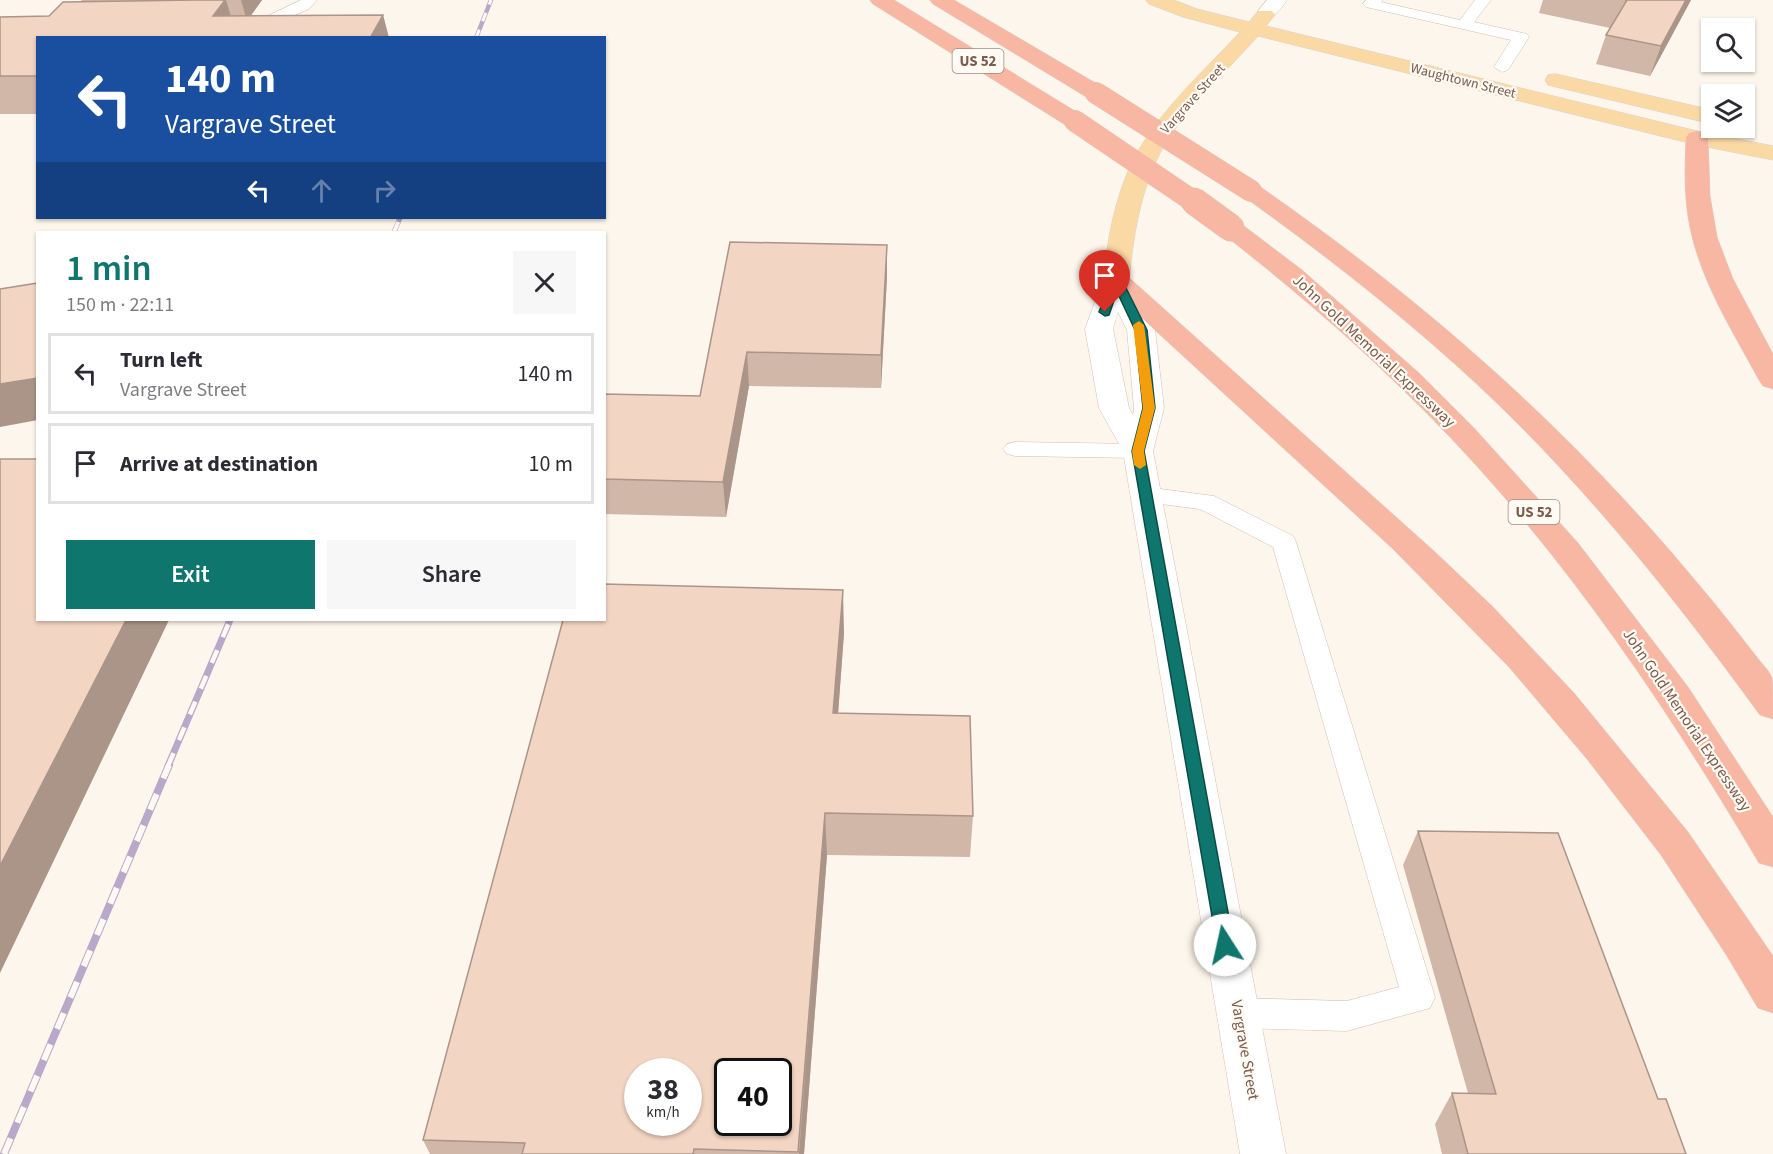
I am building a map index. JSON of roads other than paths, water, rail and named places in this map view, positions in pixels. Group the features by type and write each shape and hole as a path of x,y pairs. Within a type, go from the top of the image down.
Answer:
{"highway":[{"name":"John Gold Memorial Expressway","path":"880,0 1156,174 1231,228 1325,302 1395,365 1524,499 1590,581 1661,676 1773,851"},
{"name":"US 52","path":"940,0 1096,93 1251,191 1391,294 1523,413 1594,487 1667,570 1746,667 1773,705"},
{"path":"1703,138 1696,189 1707,248 1773,380"},
{"path":"1116,280 1418,554 1480,614 1622,774 1688,864 1773,994"}],"main road":[{"name":"Waughtown Street","path":"1156,0 1190,13 1272,14"},
{"name":"Waughtown Street","path":"1246,5 1272,14 1701,126"},
{"name":"Vargrave Street","path":"1116,280 1126,211 1145,160 1174,117 1272,14"},
{"name":"Waughtown Street","path":"1480,62 1674,108 1701,125"},
{"name":"Waughtown Street","path":"1733,138 1773,153"}],"street":[{"name":"Vargrave Street","path":"1116,280 1099,329 1114,408 1138,451 1263,1154"},
{"name":"Vargrave Street","path":"1116,280 1141,330 1149,408 1138,451"}],"lane":[{"path":"238,28 258,27 304,6 309,0"},
{"path":"1375,0 1371,4 1521,37 1502,67"},
{"path":"1464,25 1484,0"},
{"path":"1015,449 1138,451"},
{"path":"1144,495 1205,502 1284,542 1418,997 1347,1016 1238,1013"}],"railway":[{"path":"477,36 491,0"},
{"path":"394,231 400,219"},
{"path":"168,766 230,621"},
{"path":"4,1154 169,765"}]}
